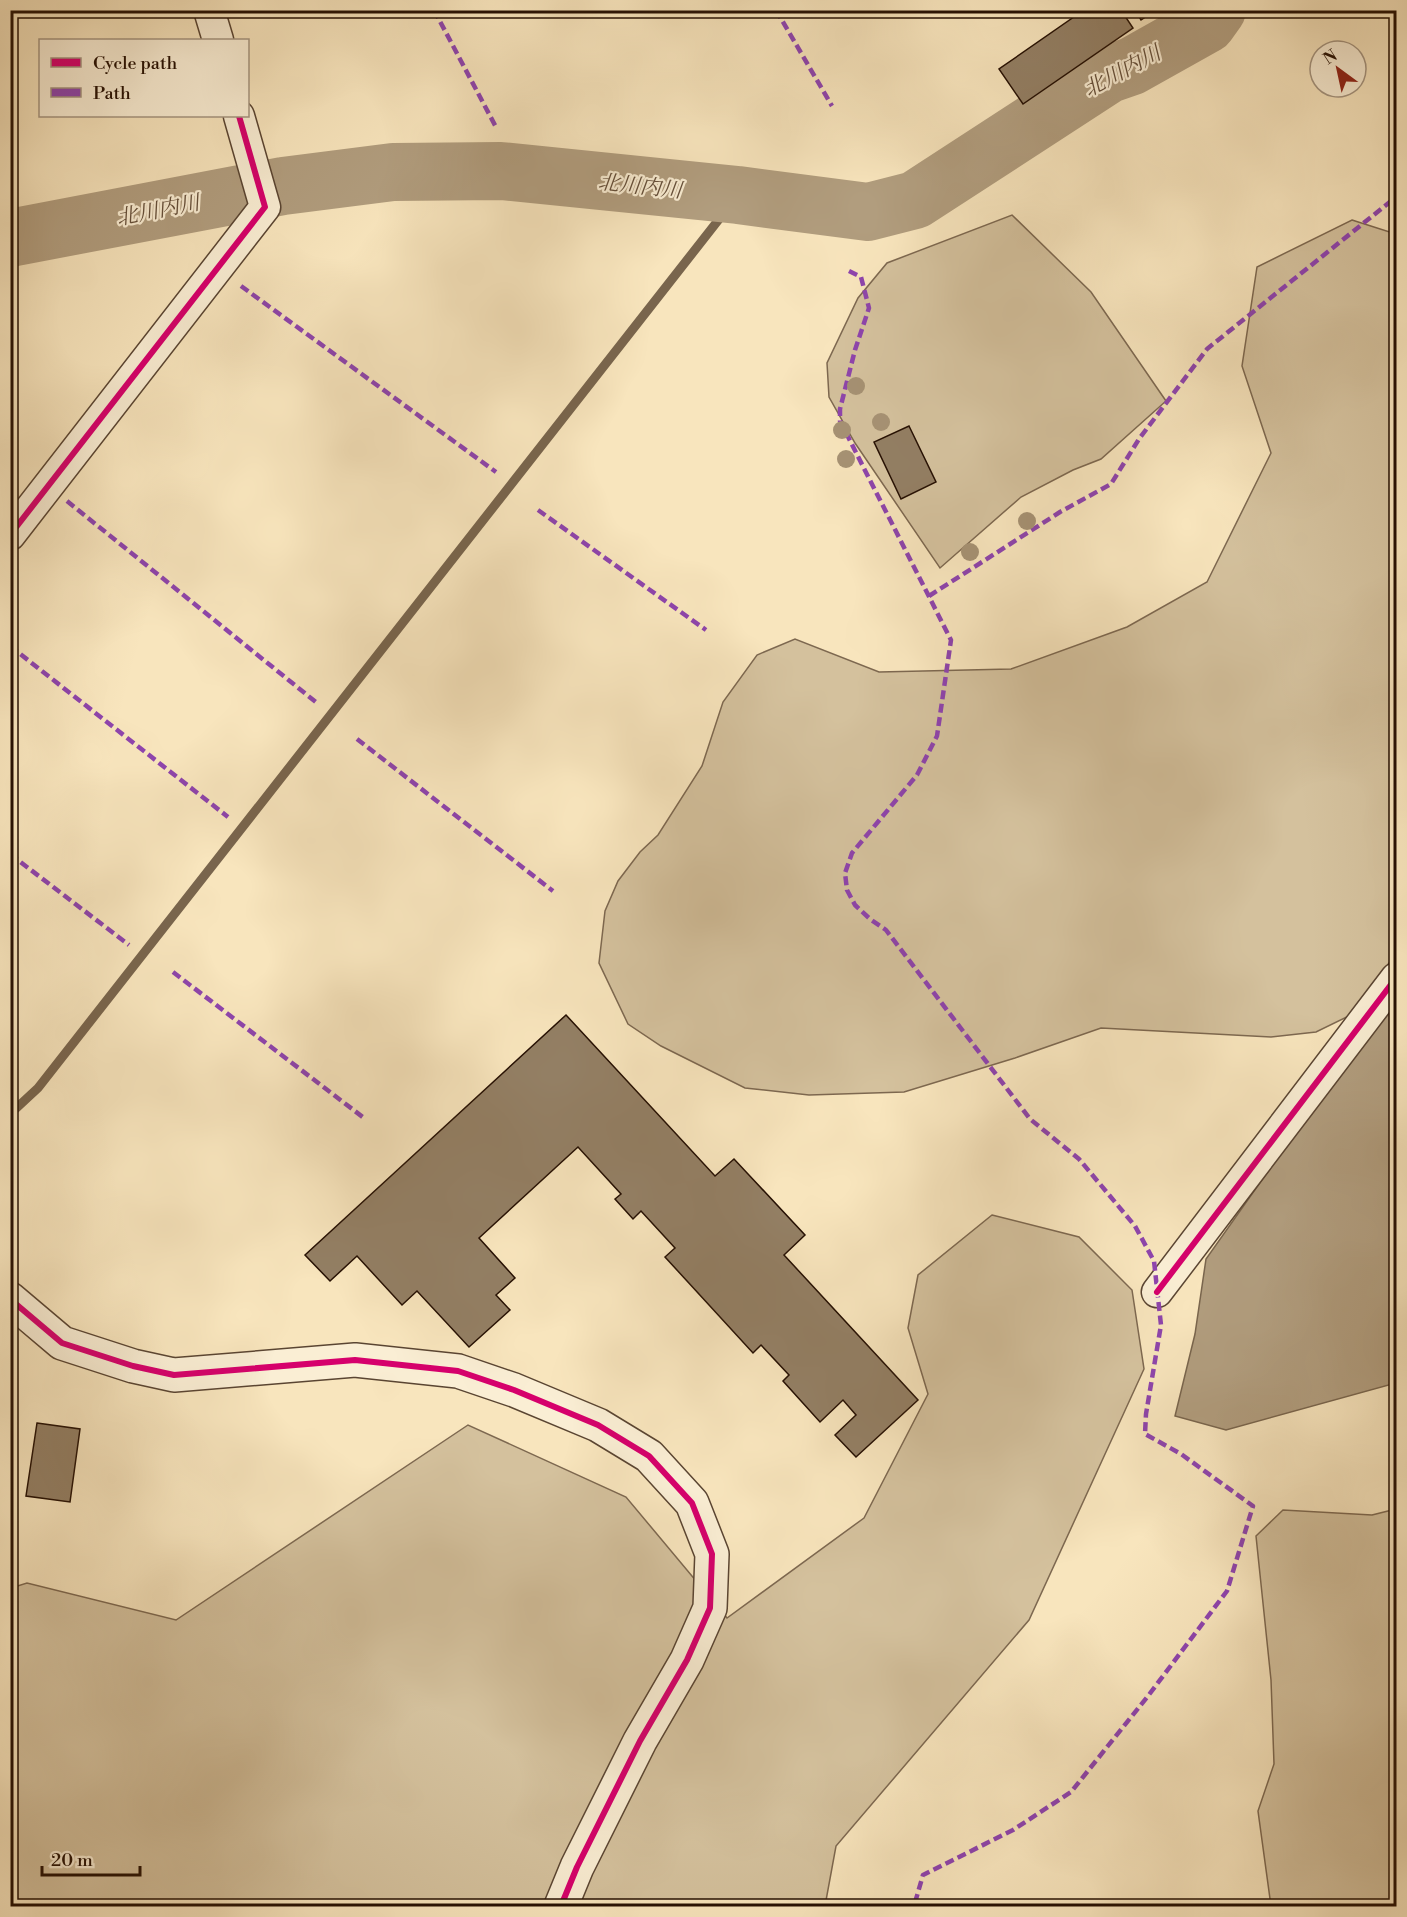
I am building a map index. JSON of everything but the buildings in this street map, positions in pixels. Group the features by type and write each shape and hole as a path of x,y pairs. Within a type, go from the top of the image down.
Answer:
{"street":[{"path":"209,10 218,39"},
{"path":"10,536 265,207 239,117"},
{"path":"1157,1292 1396,978"},
{"path":"10,1299 62,1342 134,1366 174,1375 355,1360 458,1371 514,1390 598,1425 649,1456 692,1503 712,1554 710,1608 687,1660 639,1741 577,1867 561,1906"}],"shaded area":[{"path":"1012,215 1091,292 1166,401 1101,459 1073,470 1021,497 940,568 855,443 829,397 827,363 858,298 887,263"},
{"path":"1352,220 1396,234 1396,952 1359,1011 1316,1032 1271,1037 1101,1028 1015,1058 904,1092 809,1095 745,1088 661,1046 628,1024 599,963 605,911 618,881 640,852 658,835 702,766 723,702 757,655 795,639 879,672 1011,669 1127,627 1207,582 1271,453 1242,366 1257,267"},
{"path":"1396,1001 1396,1383 1226,1430 1175,1416 1195,1334 1206,1259 1359,1043"},
{"path":"992,1215 1079,1237 1132,1290 1144,1369 1029,1620 836,1846 825,1906 11,1906 11,1588 27,1583 176,1620 468,1425 626,1497 727,1618 864,1518 928,1394 908,1328 918,1275"},
{"path":"1396,1509 1396,1906 1271,1906 1258,1811 1274,1764 1271,1680 1256,1536 1283,1510 1372,1515"}],"waterway":[{"name":"北川内川","path":"10,238 283,186 393,172 501,171 738,195 868,212 915,200 1109,74 1132,66 1207,24 1217,10"},
{"path":"10,1114 38,1088 738,195"}],"marked path":[{"path":"434,10 497,129"},
{"path":"776,10 832,106"},
{"path":"929,596 1060,512 1111,484 1139,439 1207,349 1396,197"},
{"path":"849,271 861,277 869,308 855,350 840,409 840,421 951,640 937,736 917,775 852,853 845,873 847,890 855,905 886,930 1030,1119 1079,1159 1135,1226 1154,1261 1161,1325 1146,1414 1145,1434 1181,1454 1253,1506 1227,1591 1148,1696 1071,1792 1013,1830 923,1875 914,1906"},
{"path":"241,286 496,472"},
{"path":"67,501 317,703"},
{"path":"538,510 706,630"},
{"path":"10,646 228,817"},
{"path":"357,739 553,891"},
{"path":"10,854 129,945"},
{"path":"173,972 364,1118"}],"cycle path":[{"path":"10,535 265,207 239,117"},
{"path":"1157,1292 1396,978"},
{"path":"10,1299 62,1343 133,1366 174,1375 355,1360 458,1371 514,1390 598,1425 649,1456 692,1503 712,1554 710,1608 687,1660 640,1741 577,1867 561,1906"}]}
